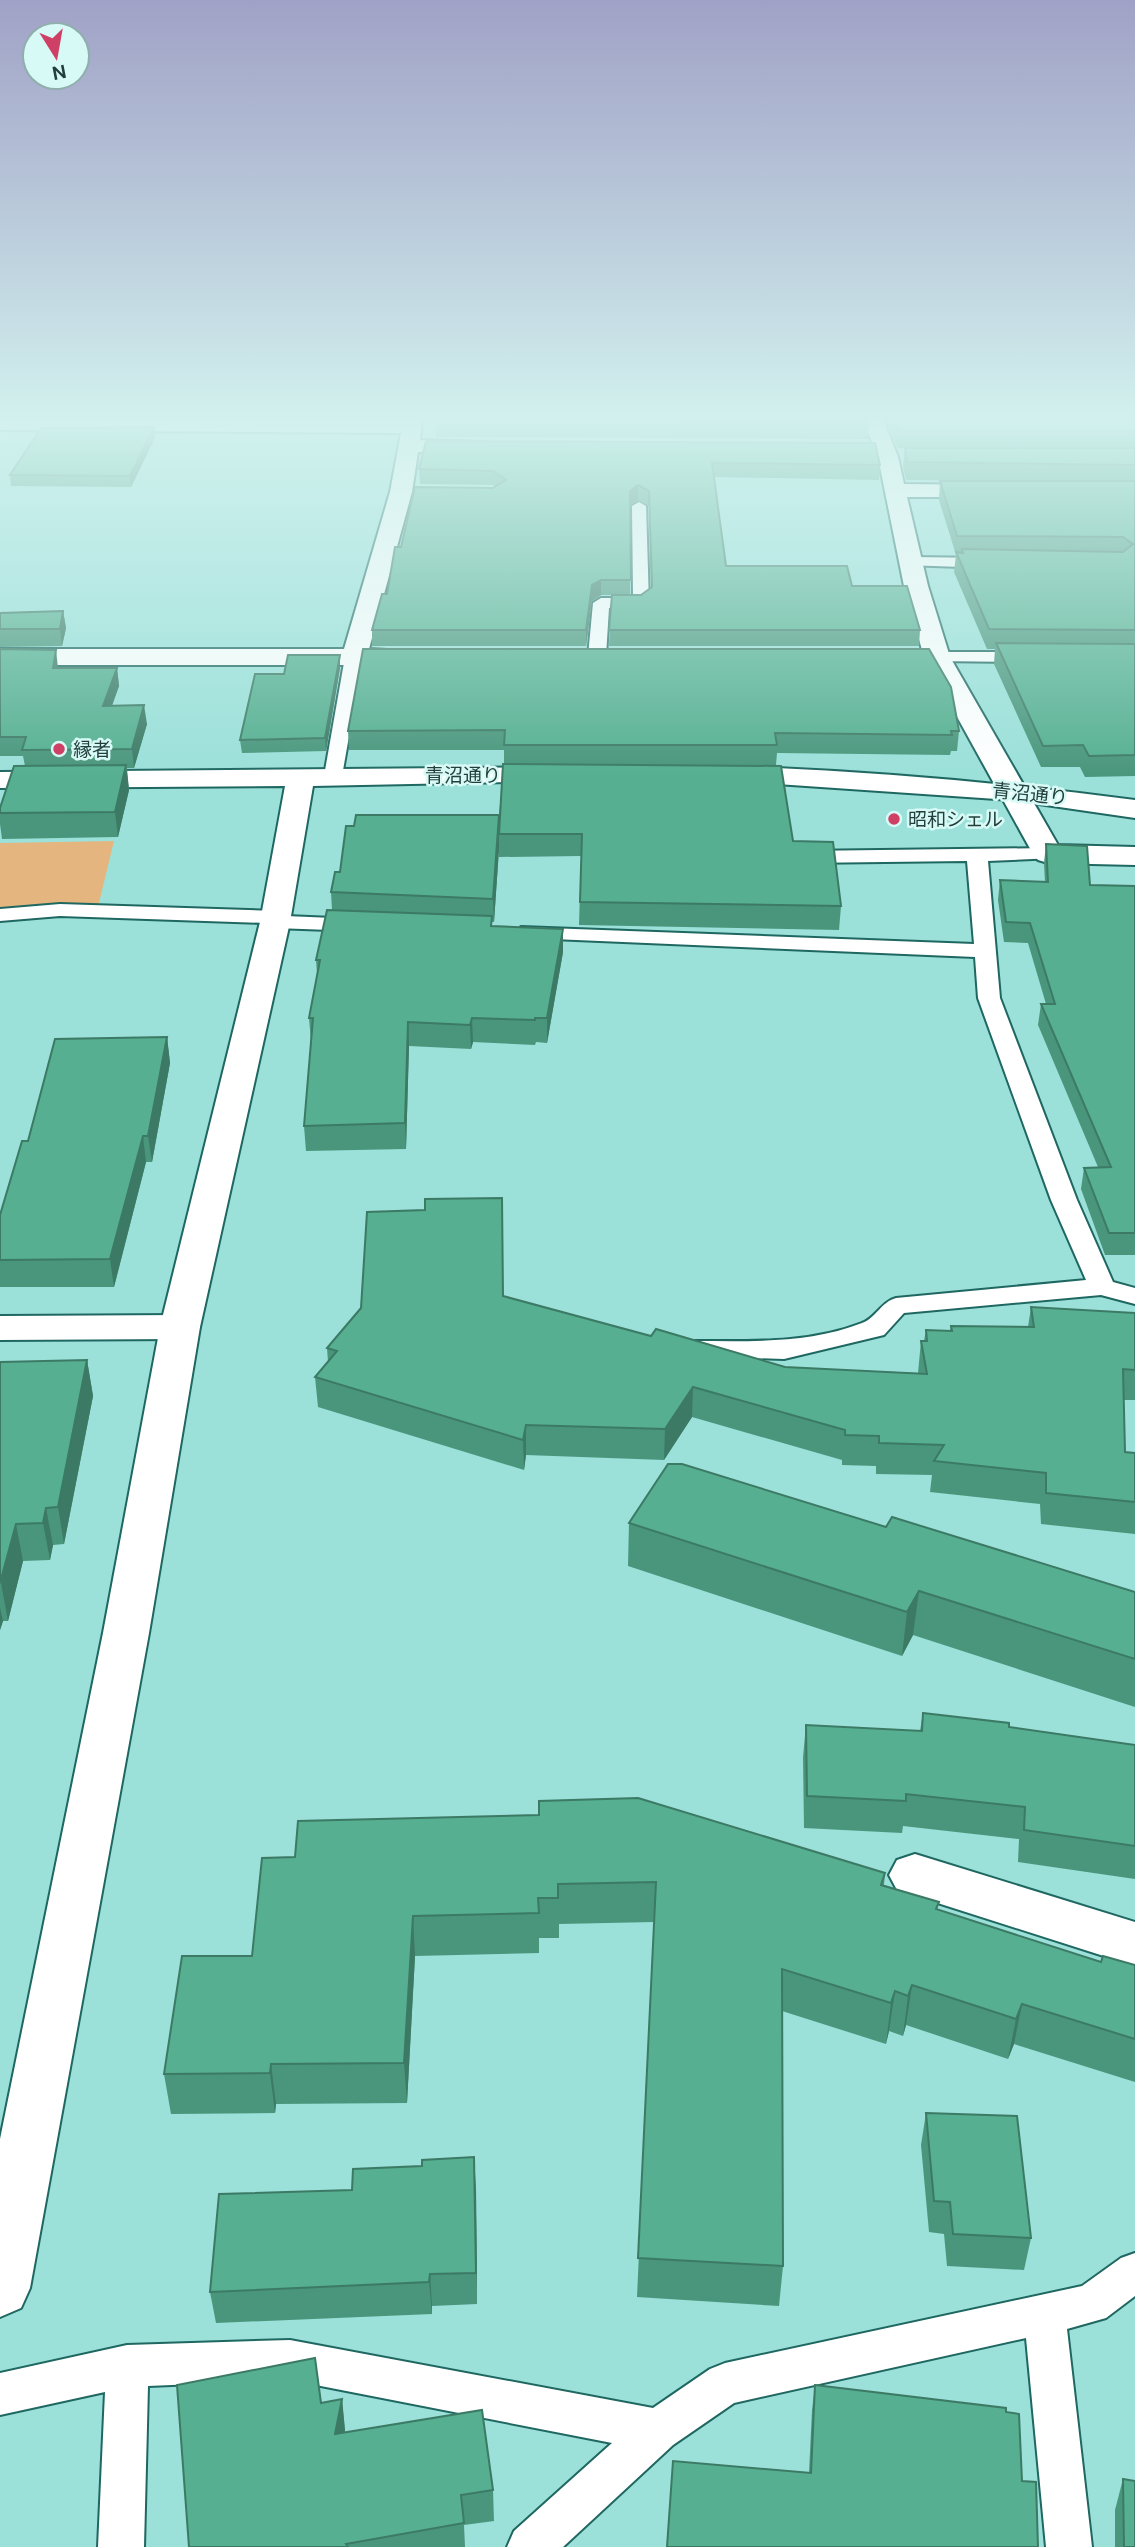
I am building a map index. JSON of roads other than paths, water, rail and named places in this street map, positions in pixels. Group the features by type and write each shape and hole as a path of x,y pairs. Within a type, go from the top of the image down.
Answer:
{"street":[{"path":"354,657 388,539"},
{"path":"906,539 937,657 1048,854 1135,856"},
{"path":"570,656 624,656"},
{"path":"0,657 435,657"},
{"path":"910,657 937,657"},
{"name":"青沼通り","path":"0,779 577,775"},
{"name":"青沼通り","path":"700,775 838,778 1011,792 1135,809"},
{"path":"0,2288 126,1633 180,1327 276,919 317,776"},
{"path":"0,1328 180,1327"},
{"path":"915,1875 1135,1944"}],"lane":[{"path":"597,656 601,603 641,603 640,539"},
{"path":"911,562 1009,563"},
{"path":"317,776 354,657"},
{"path":"937,657 1043,657"},
{"path":"802,857 1048,854"},
{"path":"977,855 989,998 1064,1200 1102,1287"},
{"path":"0,915 60,911 276,919 372,926"},
{"path":"511,931 985,951"},
{"path":"681,1350 784,1350 874,1329 896,1306 1102,1287 1135,1296"},
{"path":"536,2544 658,2430 725,2384 1091,2304 1135,2272"},
{"path":"1045,2314 1069,2547"},
{"path":"0,2394 127,2366 290,2360 658,2430"},
{"path":"121,2547 127,2366"}],"place":[{"name":"縁者","path":"59,749"},
{"name":"昭和シェル","path":"894,819"}]}
